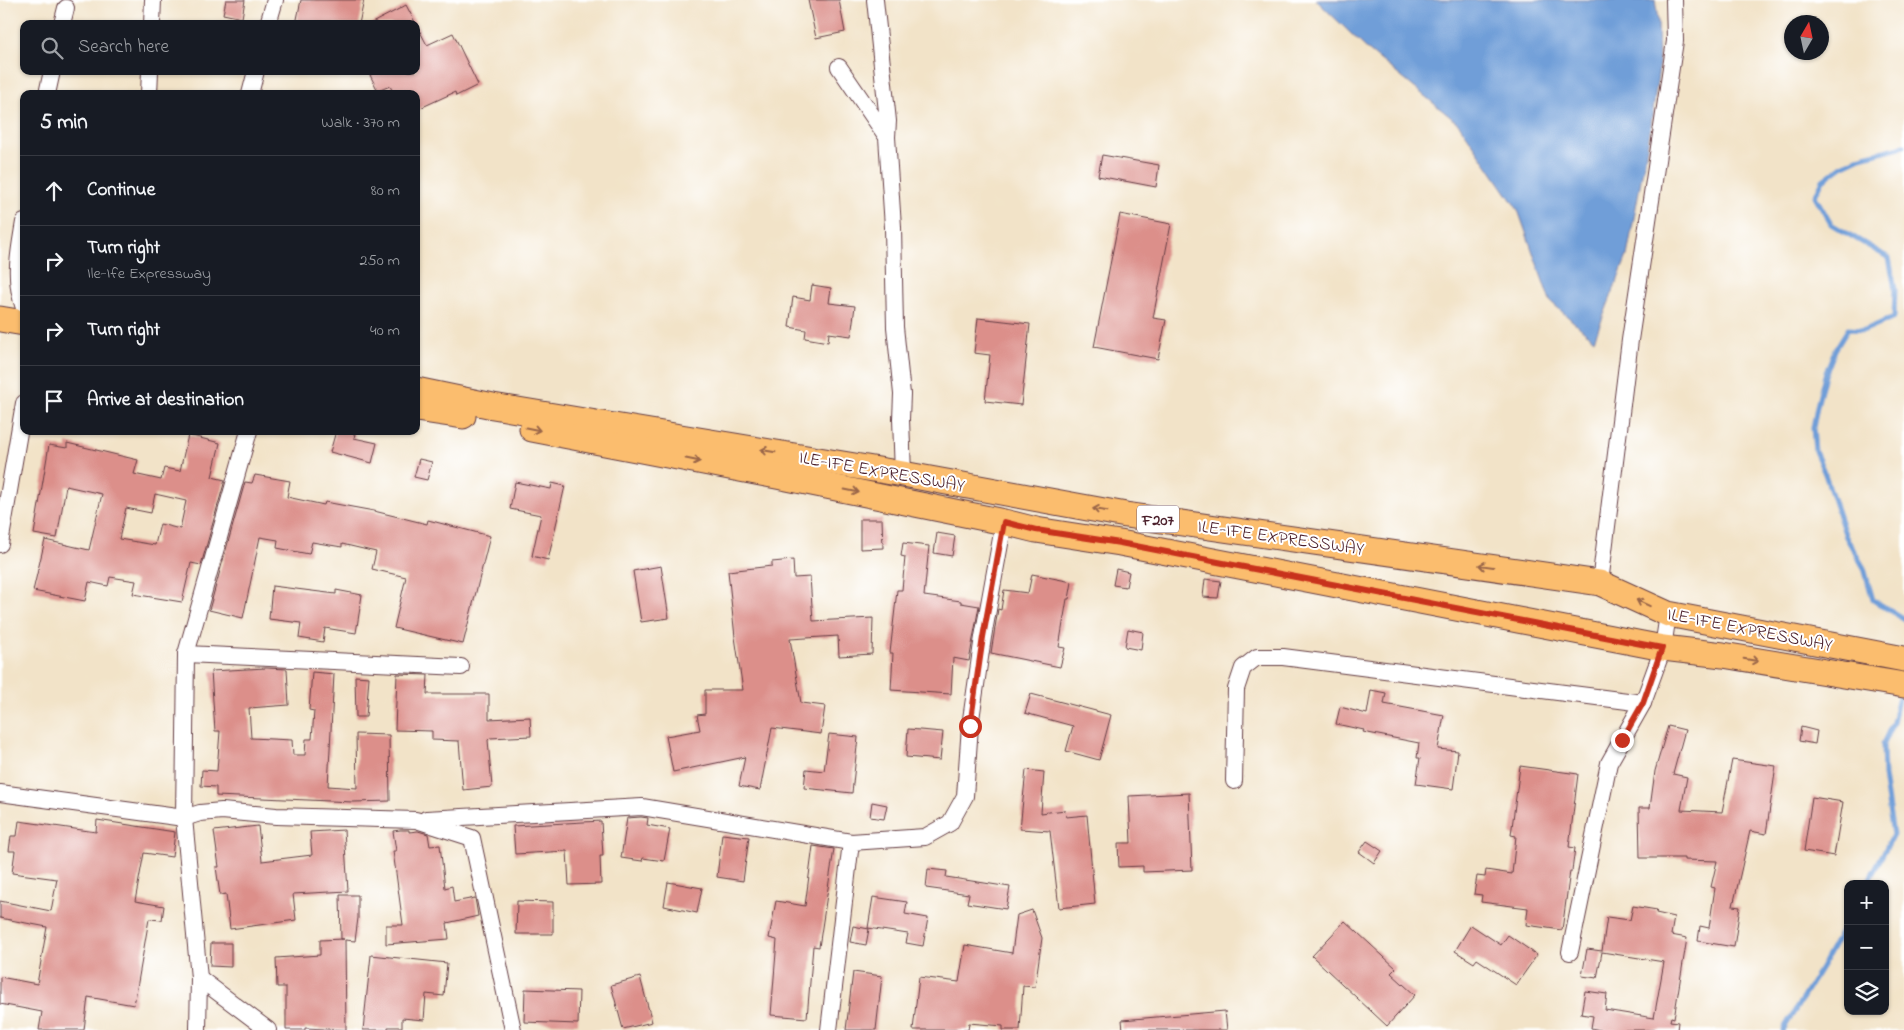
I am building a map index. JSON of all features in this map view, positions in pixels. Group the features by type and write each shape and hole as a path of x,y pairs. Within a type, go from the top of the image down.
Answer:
{"main road":[{"path":"0,318 20,322"},
{"path":"0,335 20,338"},
{"name":"ILE-IFE EXPRESSWAY","path":"420,391 493,406 903,474 1126,515 1600,583 1668,614 1900,658"},
{"name":"ILE-IFE EXPRESSWAY","path":"420,410 480,419 787,478 1036,530 1120,543 1662,648 1723,655 1895,684"},
{"path":"1036,530 1042,499"},
{"path":"1120,543 1126,515"},
{"path":"1723,655 1728,626"}],"street":[{"path":"152,20 153,0"},
{"path":"269,20 275,0"},
{"path":"875,0 888,121 887,137 893,226 895,327 902,394 900,419 903,474"},
{"path":"1600,583 1630,340 1675,41 1674,0"},
{"path":"839,66 887,137"},
{"path":"48,90 51,75"},
{"path":"150,75 150,90"},
{"path":"251,90 255,75"},
{"path":"20,247 17,266 20,295"},
{"path":"0,544 20,426"},
{"path":"198,1030 199,978 184,818 186,654 248,435"},
{"path":"0,792 184,818 200,813 222,811 276,816 416,820 642,807 851,842 925,837 950,823 964,796 975,690 1004,522"},
{"path":"1570,952 1609,763 1643,703 1662,648 1668,614"},
{"path":"186,654 461,667"},
{"path":"1234,781 1236,689 1243,668 1257,657 1283,657 1643,703"},
{"path":"416,820 472,838 512,1030"},
{"path":"829,1030 851,842"},
{"path":"199,978 268,1030"}],"water":[{"path":"1316,0 1655,0 1658,20 1659,68 1650,131 1627,256 1594,340 1550,301 1518,210 1459,124 1368,50"}],"building":[{"path":"226,0 245,0 242,18 223,14"},
{"path":"301,0 364,0 360,20 297,20"},
{"path":"808,0 839,0 845,32 816,38"},
{"path":"406,5 414,20 378,20"},
{"path":"420,32 427,45 453,33 478,85 456,96 455,92 420,108 420,90 392,90 390,86 378,90 370,75 420,75"},
{"path":"1102,155 1159,165 1156,187 1098,176"},
{"path":"1120,214 1171,224 1153,318 1166,320 1158,359 1094,347"},
{"path":"812,285 831,288 829,303 855,306 851,336 829,333 828,342 805,338 806,330 789,327 793,297 810,300"},
{"path":"978,318 1030,324 1021,405 985,401 990,355 974,353"},
{"path":"188,435 220,443 212,477 225,480 201,565 191,563 182,602 133,594 136,581 110,577 108,586 89,582 85,601 33,591 45,540 89,550 102,494 66,486 57,538 34,534 49,445 67,448 67,443 138,460 134,474 161,480 164,468 180,471","holes":["155,494 186,501 180,529 160,524 155,545 119,539 126,508 151,513"]},
{"path":"335,435 355,435 354,438 377,443 372,463 330,452"},
{"path":"419,459 432,462 427,480 414,477"},
{"path":"255,475 290,481 287,497 324,505 325,502 374,511 427,524 428,520 490,536 463,644 394,628 406,577 372,569 376,552 342,544 342,547 312,542 309,554 277,548 278,540 260,537 243,618 209,610 245,482 252,483"},
{"path":"515,482 551,489 552,483 565,486 548,560 532,556 541,515 510,509"},
{"path":"860,519 882,519 883,548 860,549"},
{"path":"937,533 955,536 952,556 934,553"},
{"path":"903,543 929,546 924,596 961,601 961,603 979,606 969,661 953,658 951,694 891,690 893,653 890,653 897,590 902,590 905,557 901,556"},
{"path":"793,560 794,578 810,577 813,621 873,618 872,654 839,656 838,636 790,639 801,703 825,706 821,734 772,728 760,790 739,786 745,757 673,772 666,736 700,730 697,715 705,714 705,690 743,690 728,571 772,566 772,562"},
{"path":"661,566 669,618 641,622 633,571"},
{"path":"1116,569 1129,572 1126,587 1113,585"},
{"path":"1032,574 1072,582 1069,599 1067,599 1059,647 1065,648 1060,667 991,653 998,609 1001,610 1004,590 1028,593"},
{"path":"1205,579 1221,581 1218,598 1203,597"},
{"path":"272,586 336,594 336,590 362,595 356,633 325,628 323,642 299,638 301,623 269,619"},
{"path":"1128,629 1143,632 1141,650 1125,647"},
{"path":"266,668 287,669 289,705 249,708 251,738 292,740 293,755 305,755 306,739 312,739 314,711 309,710 312,672 334,674 328,786 357,788 356,734 389,735 390,801 353,802 216,796 216,787 201,786 202,770 217,771 220,731 215,731 211,671"},
{"path":"397,674 428,675 427,694 489,694 489,719 530,717 531,736 490,738 488,740 492,787 463,790 459,741 432,740 432,731 395,730"},
{"path":"355,676 369,677 366,717 356,717"},
{"path":"1371,690 1386,693 1384,704 1444,715 1438,749 1458,751 1453,789 1416,784 1420,758 1417,758 1419,743 1363,732 1364,730 1336,724 1340,707 1367,714"},
{"path":"1031,694 1111,715 1099,760 1066,751 1073,726 1025,713"},
{"path":"1668,726 1685,730 1673,774 1687,777 1681,810 1722,812 1732,760 1776,766 1766,834 1750,831 1733,906 1740,907 1734,947 1698,941 1700,926 1709,928 1715,888 1711,887 1717,861 1684,860 1684,858 1640,858 1639,808 1650,808 1655,771"},
{"path":"1801,727 1817,731 1815,744 1799,741"},
{"path":"908,729 943,732 940,760 906,757"},
{"path":"829,734 858,737 852,793 804,788 806,769 824,771"},
{"path":"1520,766 1578,774 1569,847 1575,848 1562,930 1526,925 1528,908 1481,902 1482,895 1474,894 1477,876 1485,877 1486,870 1512,874 1516,836 1511,835"},
{"path":"1026,770 1044,772 1041,813 1065,810 1066,817 1087,815 1095,904 1059,908 1050,831 1020,829"},
{"path":"1189,793 1192,870 1143,872 1143,866 1119,867 1118,843 1131,843 1129,796"},
{"path":"1812,797 1843,802 1834,856 1804,851"},
{"path":"872,802 887,805 884,819 870,817"},
{"path":"627,818 648,818 647,825 670,829 664,861 643,858 642,861 621,858"},
{"path":"97,820 175,832 172,857 144,853 135,901 164,906 162,920 149,919 134,1005 88,997 84,1030 39,1030 42,1012 0,1004 0,977 37,984 47,927 0,918 0,901 51,911 57,879 12,873 15,851 9,851 11,836 17,836 19,821 96,832"},
{"path":"601,821 603,856 600,856 601,884 569,885 567,851 515,854 513,826"},
{"path":"258,826 262,861 312,855 310,832 344,830 348,891 293,894 296,920 230,929 226,894 220,895 216,867 219,867 214,831"},
{"path":"393,831 418,831 428,834 430,846 440,845 445,888 452,886 454,902 475,898 478,916 447,923 449,939 386,944 386,925 403,925 393,851 396,851"},
{"path":"722,834 749,837 743,881 717,877"},
{"path":"1367,841 1382,851 1374,863 1359,852"},
{"path":"813,846 834,849 819,947 813,946 807,1018 771,1015 777,940 769,938 776,901 805,906"},
{"path":"928,869 947,871 946,877 1010,887 1006,909 967,903 969,894 926,888"},
{"path":"668,882 702,888 697,913 664,906"},
{"path":"340,895 358,895 355,941 345,940 346,1030 305,1028 305,1030 286,1030 286,987 277,987 276,958 320,955 320,940 344,939 341,939"},
{"path":"873,897 907,902 905,914 928,918 923,946 906,943 908,934 868,928"},
{"path":"517,901 553,902 553,934 516,934"},
{"path":"1633,906 1657,910 1656,913 1674,917 1671,935 1687,938 1674,1018 1671,1017 1670,1021 1678,1022 1677,1030 1600,1030 1591,1028 1593,1016 1581,1014 1585,991 1607,994 1605,1010 1654,1018 1664,962 1602,952 1597,978 1582,976 1587,949 1602,951 1607,917 1630,920"},
{"path":"1032,910 1042,938 1035,987 1023,986 1020,1030 1003,1030 1003,1026 969,1023 968,1030 913,1030 919,977 959,982 965,945 1012,953 1017,915"},
{"path":"1345,921 1396,968 1391,973 1415,995 1387,1026 1312,956"},
{"path":"1471,925 1501,945 1508,935 1537,955 1516,985 1477,959 1474,963 1455,951"},
{"path":"853,926 869,929 866,945 850,942"},
{"path":"211,943 231,943 231,967 210,966"},
{"path":"371,955 447,963 444,996 426,994 424,1020 402,1018 402,1027 388,1027 388,1030 363,1030"},
{"path":"853,972 882,976 876,1030 846,1030"},
{"path":"640,977 652,1022 623,1029 611,985"},
{"path":"525,989 579,991 578,1024 524,1022"},
{"path":"1225,1011 1227,1030 1123,1030 1122,1020"}],"waterway":[{"path":"1904,146 1861,157 1842,166 1823,180 1815,196 1831,224 1889,258 1895,289 1894,317 1865,330 1848,329 1835,350 1825,375 1813,428 1815,451 1825,474 1846,537 1864,568 1873,600 1904,619"},
{"path":"1869,880 1893,835 1884,776 1883,744 1893,722 1900,692"},
{"path":"1783,1030 1845,925"}],"route":[{"path":"970,726 983,637 1004,522 1036,530 1120,543 1662,648 1643,703 1622,740"}]}
